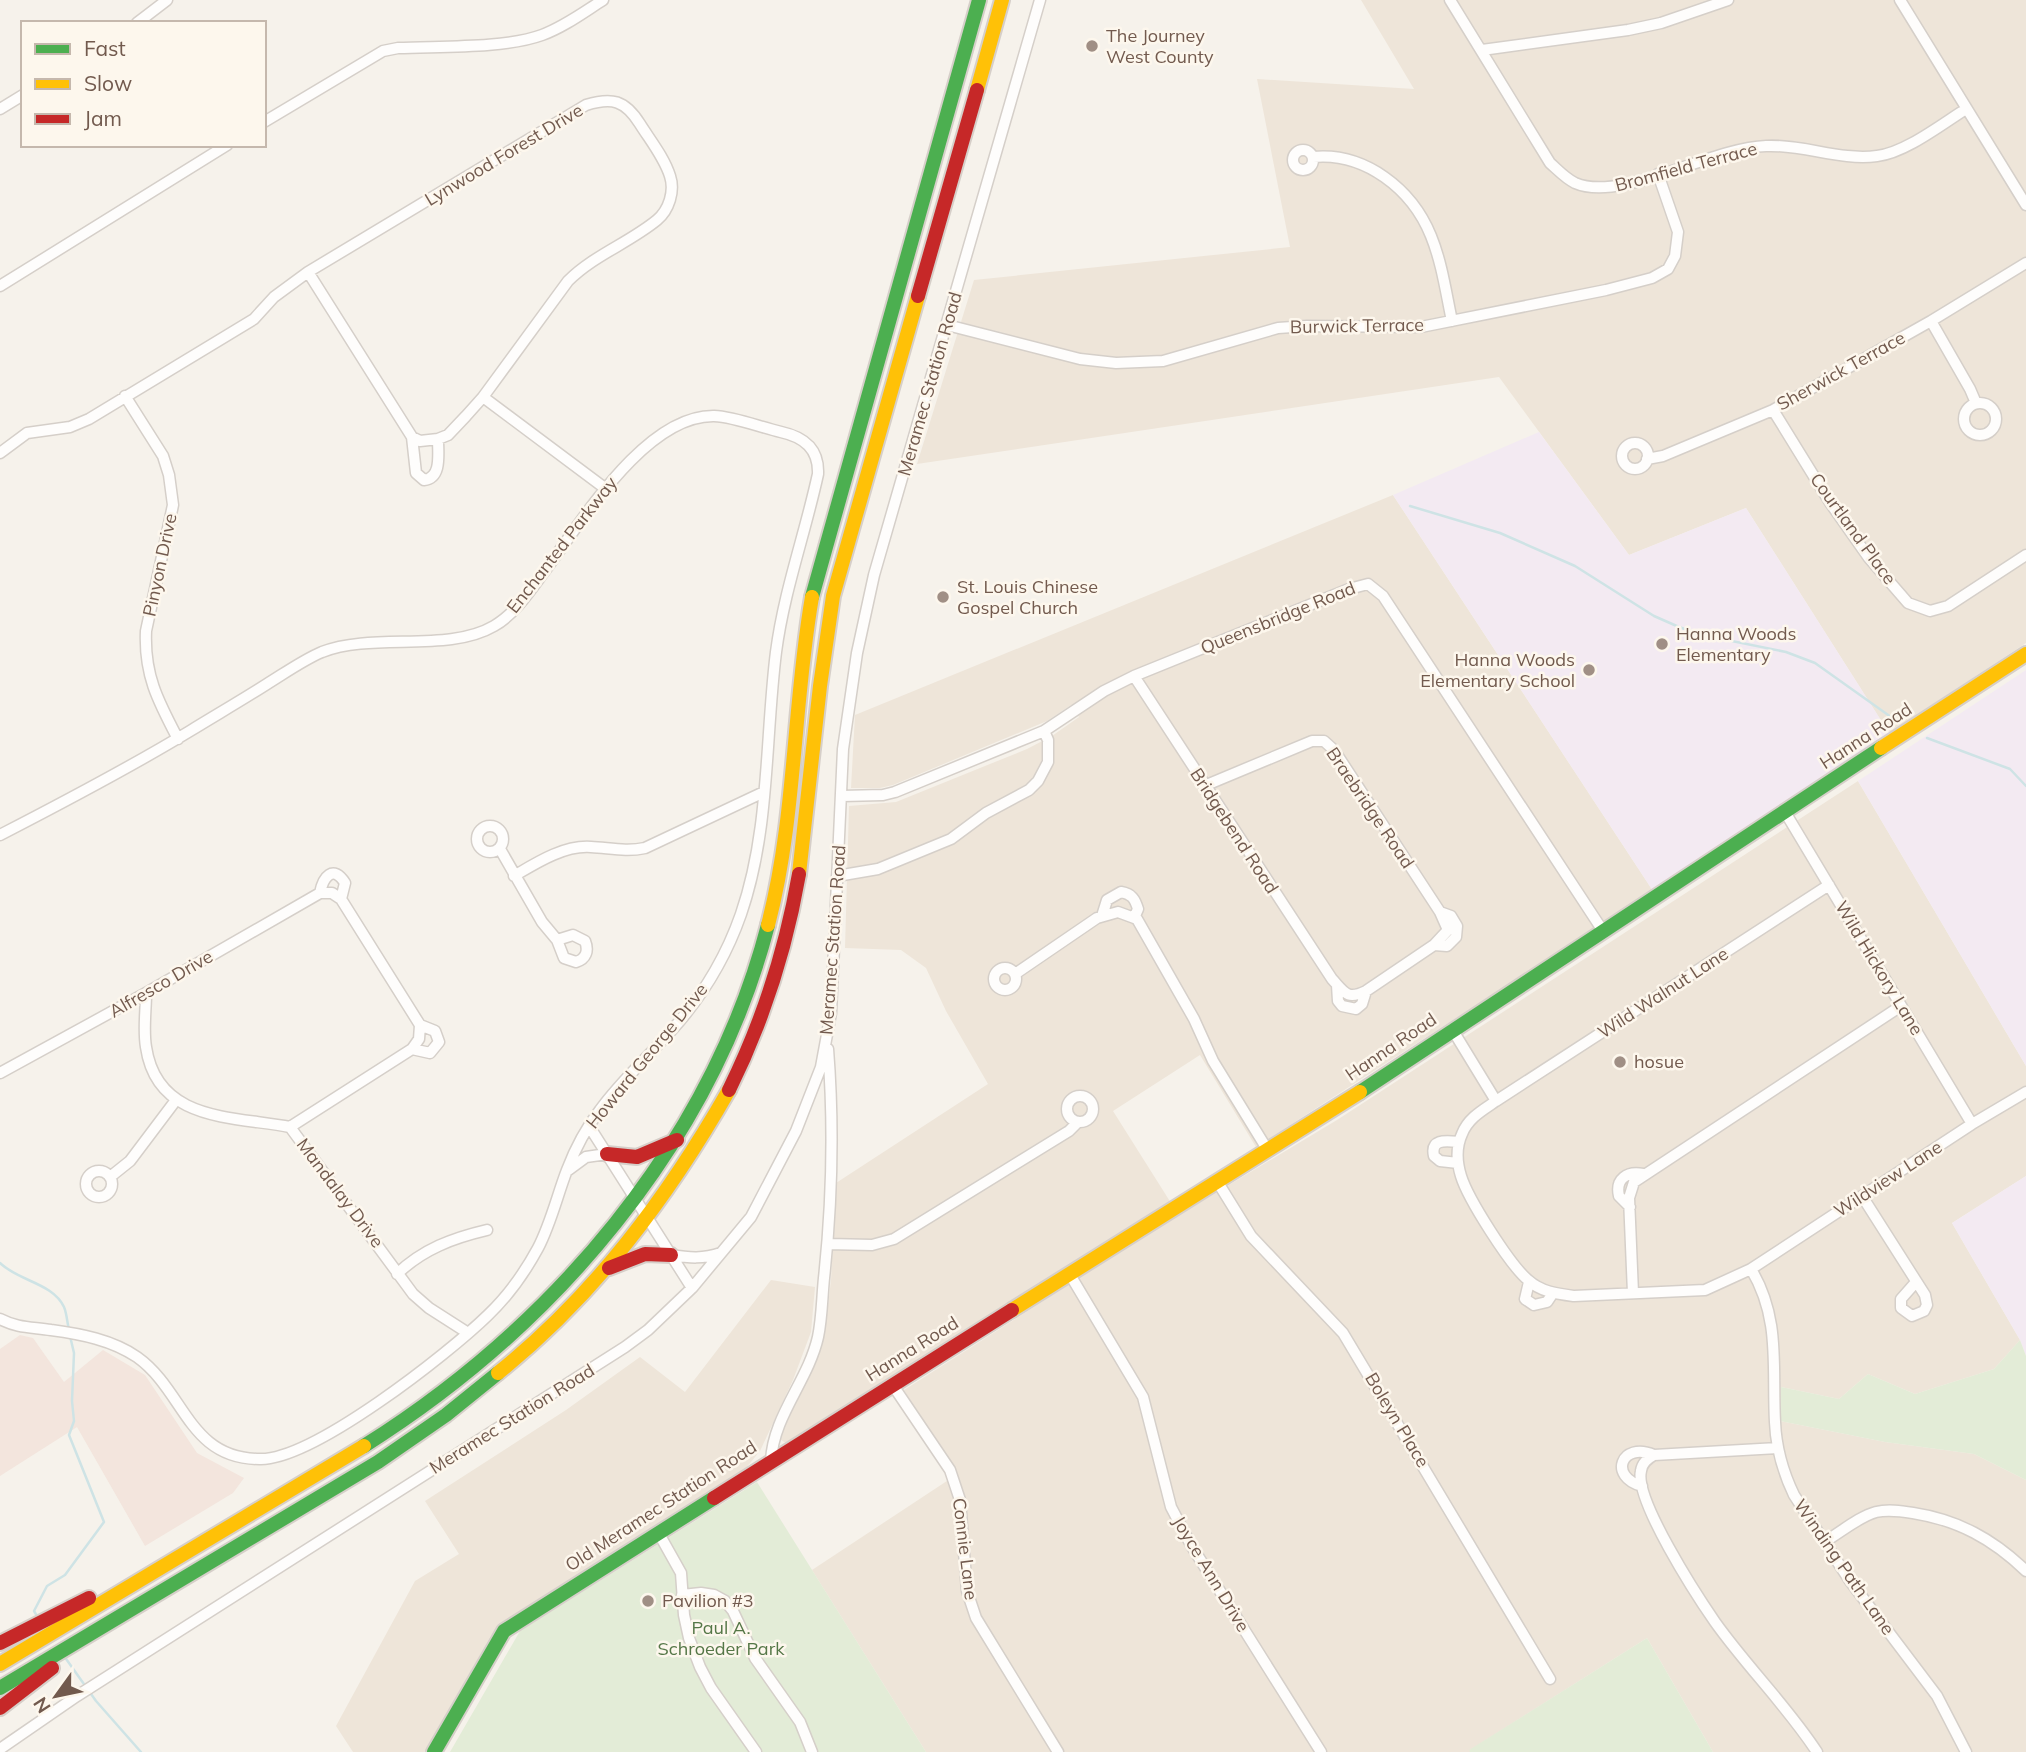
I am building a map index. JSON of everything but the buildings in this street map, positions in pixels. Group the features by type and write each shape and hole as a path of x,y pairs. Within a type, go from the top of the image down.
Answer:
{"main road":[{"path":"968,0 973,26"},
{"path":"0,1643 133,1585 339,1461 429,1402 485,1357 539,1308 588,1256 635,1199 677,1140 724,1052 761,954 784,847 800,663 813,592 979,0"},
{"path":"0,1708 22,1683 104,1626 416,1437 501,1371 556,1321 603,1271 647,1218 692,1155 728,1092 758,1025 782,956 799,886 820,668 833,596 1002,0"},
{"name":"Hanna Road","path":"771,1461 1267,1149 1321,1118 1452,1029 2026,654"},
{"path":"607,1154 637,1157 677,1140"},
{"path":"603,1271 641,1253 671,1255"},
{"name":"Old Meramec Station Road","path":"434,1752 504,1632 771,1461"},
{"path":"4,1662 90,1603"},
{"path":"0,1688 22,1683"}],"street":[{"path":"140,21 167,0"},
{"path":"266,121 383,51 505,43 539,36 552,32 603,0"},
{"name":"Meramec Station Road","path":"0,1749 97,1682 625,1347 648,1330 692,1287 751,1217 796,1131 821,1067 831,1013 843,749 849,703 874,575 1040,0"},
{"name":"Bromfield Terrace","path":"1450,0 1540,149 1565,177 1582,185 1602,189 1622,187 1716,155 1765,146 1851,156 1878,156 1898,150 1966,108"},
{"path":"1482,50 1628,30 1661,23 1728,0"},
{"path":"1900,0 2026,205"},
{"path":"0,109 21,95"},
{"name":"Lynwood Forest Drive","path":"0,453 27,433 70,427 89,419 254,319 274,297 308,272 586,105 599,101 615,101 627,106 666,165 672,192 667,209 657,220 585,266 568,281 483,397 447,435 438,439"},
{"path":"0,286 224,147"},
{"path":"1313,157 1334,156 1359,163 1373,169 1406,196 1424,221 1438,255 1452,321"},
{"name":"Burwick Terrace","path":"947,325 1080,359 1116,363 1163,361 1278,328 1422,327 1606,290 1653,278 1668,269 1675,257 1678,232 1658,174"},
{"name":"Sherwick Terrace","path":"1647,459 1663,456 1773,410 1931,321 2026,263"},
{"path":"308,272 412,437 416,473 424,480 431,479 436,474 438,439 420,441 412,437"},
{"path":"1931,321 1976,403"},
{"name":"Pinyon Drive","path":"125,396 158,448 169,475 173,505 146,631 145,648 154,695 178,739"},
{"path":"483,397 606,489"},
{"name":"Courtland Place","path":"1773,410 1831,504 1869,558 1908,603 1930,611 1948,606 2026,555"},
{"name":"Enchanted Parkway","path":"0,835 178,739 321,653 358,643 466,636 495,626 525,597 630,460 662,434 698,418 729,418 796,436 807,443 814,453"},
{"name":"Howard George Drive","path":"0,1321 17,1327 79,1334 114,1344 141,1360 163,1384 195,1431 213,1446 240,1457 259,1460 293,1453 343,1425 404,1384 468,1333 503,1299 526,1267 546,1230 566,1172 589,1126 615,1090 686,1013 722,957 748,892 760,842 772,686 781,621 818,474 814,453"},
{"name":"Queensbridge Road","path":"842,796 895,792 1044,731 1104,691 1134,676 1349,589 1368,584 1383,596 1603,931"},
{"name":"Bridgebend Road","path":"1134,676 1204,786 1337,985 1347,995 1354,996 1366,991 1434,945 1448,929"},
{"path":"837,876 878,869 951,839 986,813 1029,790 1038,781 1048,762 1048,740 1044,731"},
{"name":"Braebridge Road","path":"1204,786 1312,741 1324,741 1334,750 1440,912 1448,929"},
{"path":"514,876 538,862 574,848 632,851 645,848 764,792"},
{"name":"Wild Hickory Lane","path":"1784,812 1972,1124"},
{"path":"500,849 542,922 556,940"},
{"name":"Alfresco Drive","path":"0,1073 320,893 337,896 345,883 339,875 326,876 320,893"},
{"name":"Wild Walnut Lane","path":"1496,1101 1829,885"},
{"path":"1102,916 1107,900 1121,892 1128,893 1136,900 1138,909 1134,918"},
{"path":"290,1127 412,1049 419,1039 419,1026 337,896"},
{"path":"1015,974 1102,916 1118,912 1134,918 1194,1019 1213,1061 1267,1149"},
{"name":"Braebridge Road","path":"1434,945 1447,946 1456,937 1458,926 1451,916 1440,912"},
{"name":"Mandalay Drive","path":"146,993 146,1049 151,1069 162,1087 187,1106 224,1117 290,1127 413,1294 429,1308 468,1333"},
{"path":"1633,1293 1629,1208 1634,1182 1901,1006"},
{"path":"412,1049 430,1053 439,1042 435,1031 419,1026"},
{"path":"1452,1029 1496,1101 1466,1125 1459,1142 1458,1163 1466,1187 1507,1256 1529,1282 1553,1293 1574,1296 1705,1290 1751,1269"},
{"name":"Old Meramec Station Road","path":"771,1461 776,1430 797,1389 818,1335 828,1244 832,1102 827,1037"},
{"name":"Wildview Lane","path":"1751,1269 1972,1124 2026,1092"},
{"path":"110,1177 130,1161 176,1100"},
{"path":"828,1244 872,1245 894,1240 1069,1131 1078,1122"},
{"path":"589,1126 692,1287"},
{"path":"1458,1163 1440,1161 1434,1156 1433,1149 1435,1144 1441,1141 1459,1142"},
{"path":"566,1172 586,1157 607,1154"},
{"name":"Boleyn Place","path":"1217,1181 1251,1236 1333,1320 1347,1339 1550,1679"},
{"path":"1861,1196 1916,1282"},
{"path":"397,1274 438,1245 487,1230"},
{"path":"671,1255 691,1259 722,1253"},
{"name":"Winding Path Lane","path":"1751,1269 1761,1285 1768,1305 1774,1341 1778,1448 1794,1495 1850,1581 1937,1696 1966,1752"},
{"name":"Joyce Ann Drive","path":"1069,1273 1143,1397 1171,1507 1181,1527 1321,1752"},
{"path":"1529,1282 1525,1298 1534,1305 1543,1305 1553,1293"},
{"name":"Connie Lane","path":"892,1384 956,1484 960,1500 967,1591 976,1618 1058,1752"},
{"path":"1642,1486 1631,1483 1624,1476 1624,1458 1631,1452 1654,1455 1778,1448"},
{"path":"1654,1455 1645,1461 1641,1469 1642,1486 1662,1535 1715,1621 1817,1752"},
{"path":"1824,1542 1874,1513 1891,1510 1957,1523 2007,1553 2026,1571"},
{"path":"659,1532 681,1573 689,1638 700,1667 756,1752"},
{"path":"682,1595 701,1593 715,1595 725,1601 733,1611 755,1658 800,1721 812,1752"}],"shaded area":[{"path":"1361,0 2026,0 2026,643 1889,733 1746,508 1629,555 1499,377 917,464 974,280 1290,247 1257,79 1414,89"},
{"name":"Hanna Woods Elementary","path":"1539,432 1629,555 1746,508 1889,733 1653,891 1393,495"},
{"path":"1393,495 1653,891 1256,1147 1200,1055 1113,1111 1171,1203 796,1439 786,1443 781,1440 825,1331 831,1280 836,1183 988,1084 946,1011 926,968 901,950 845,948 849,806 896,802 1027,749 1079,717 1071,705 1047,721 893,785 851,788 855,715"},
{"path":"2026,670 2026,1066 1858,781"},
{"path":"1858,781 2026,1066 2026,1176 1952,1223 2020,1340 1994,1369 1915,1394 1868,1374 1839,1399 1781,1387 1780,1421 1885,1442 1974,1454 2026,1480 2026,1752 1713,1752 1647,1638 1470,1752 926,1752 812,1570 956,1475 904,1390 1159,1227 1337,1120"},
{"path":"2026,1176 2026,1356 2020,1340 1952,1223"},
{"path":"771,1280 815,1287 811,1332 793,1380 760,1451 741,1474 503,1623 490,1637 425,1752 353,1752 336,1726 415,1581 459,1554 425,1501 566,1410 640,1357 685,1392"},
{"path":"20,1335 33,1338 64,1382 103,1350 145,1375 197,1453 244,1478 233,1493 145,1546 77,1427 0,1476 0,1349"}],"green space":[{"path":"2020,1340 2026,1356 2026,1480 1974,1454 1885,1442 1780,1421 1781,1387 1839,1399 1868,1374 1915,1394 1994,1369"},
{"name":"Paul A. Schroeder Park","path":"757,1482 926,1752 450,1752 520,1631"},
{"path":"1647,1638 1713,1752 1470,1752 1469,1750"}],"waterway":[{"path":"1410,506 1500,533 1575,566 1654,616 1679,627 1702,635 1786,652 1815,663 1898,722"},
{"path":"1927,738 2010,769 2026,786"},
{"path":"0,1263 44,1287 59,1299 65,1310 69,1329"},
{"path":"37,1616 34,1611 47,1586 65,1575 104,1522 69,1435 74,1421 74,1353 70,1336"},
{"path":"64,1656 96,1701 141,1752"}],"traffic: fast":[{"path":"812,597 979,0"},
{"path":"1360,1092 1881,748"},
{"path":"364,1446 433,1398 499,1345 560,1287 616,1223 665,1155 707,1082 742,1005 768,925"},
{"path":"0,1688 378,1462 446,1415 498,1373"},
{"path":"434,1752 504,1631 714,1498"}],"traffic: slow":[{"path":"977,90 1002,0"},
{"path":"799,874 833,596 918,296"},
{"path":"768,925 784,844 812,597"},
{"path":"1881,748 2026,654"},
{"path":"498,1373 566,1311 627,1242 681,1168 729,1090"},
{"path":"1012,1310 1360,1092"},
{"path":"0,1664 364,1446"}],"traffic: jam":[{"path":"918,296 977,90"},
{"path":"729,1090 772,984 799,874"},
{"path":"607,1154 637,1157 677,1140"},
{"path":"609,1268 645,1254 671,1255"},
{"path":"714,1498 1012,1310"},
{"path":"0,1643 89,1598"},
{"path":"0,1708 52,1668"}],"place":[{"name":"The Journey West County","path":"1092,46"},
{"name":"St. Louis Chinese Gospel Church","path":"943,597"},
{"name":"Hanna Woods Elementary","path":"1662,644"},
{"name":"Hanna Woods Elementary School","path":"1589,670"},
{"name":"hosue","path":"1620,1062"},
{"name":"Pavilion #3","path":"648,1601"}]}
